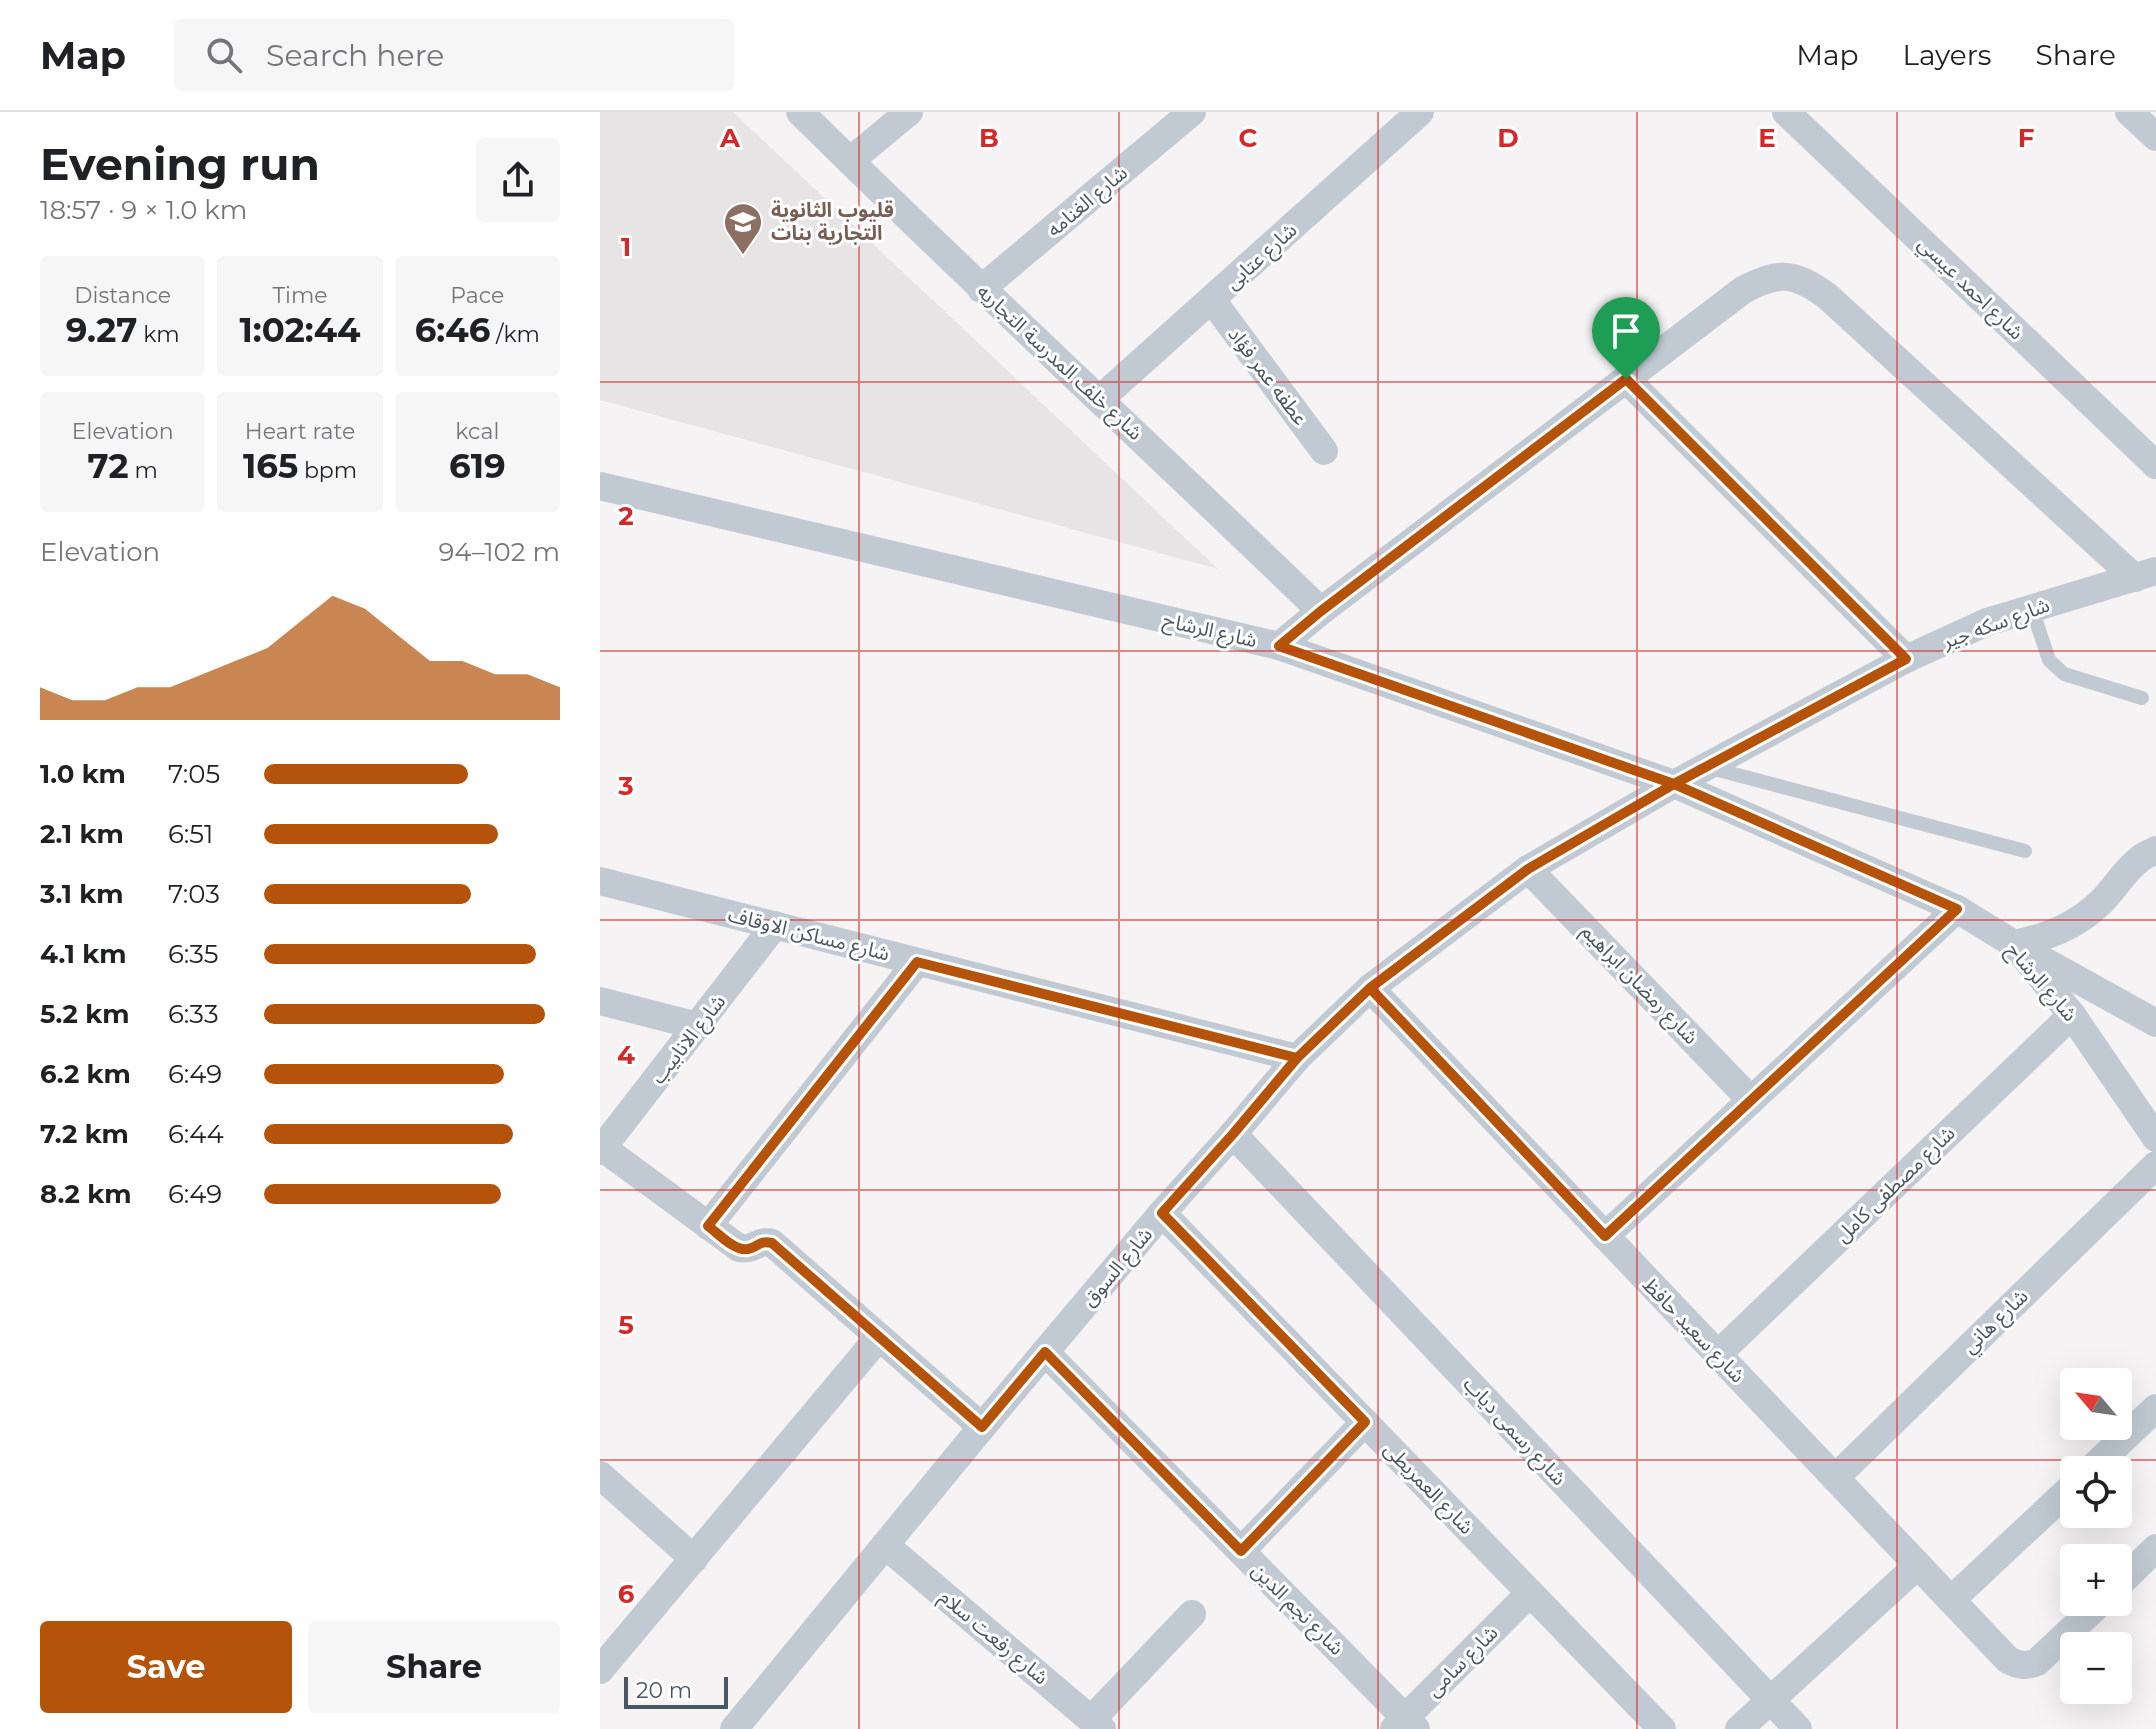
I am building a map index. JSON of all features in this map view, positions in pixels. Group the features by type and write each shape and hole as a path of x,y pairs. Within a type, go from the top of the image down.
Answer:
{"street":[{"name":"شارع خلف المدرسة التجاريه","path":"800,112 981,289 1321,611"},
{"path":"850,161 909,112"},
{"name":"شارع الغنامه","path":"981,289 1192,112"},
{"name":"شارع عتابى","path":"1100,399 1420,112"},
{"name":"شارع احمد عيسي","path":"1786,112 2156,465"},
{"path":"2129,112 2156,137"},
{"path":"1279,646 1743,290 1763,280 1790,276 1808,282 1827,296 2146,574"},
{"name":"عطفه عمر فؤاد","path":"1212,300 1324,451"},
{"path":"1626,379 1906,659"},
{"name":"شارع الرشاح","path":"600,486 1279,646 1674,784 1957,909 2014,944 2072,1015 2156,1138"},
{"name":"شارع سكه جير","path":"1674,784 1906,659 1987,622 2146,574"},
{"name":"شارع السوق","path":"734,1729 982,1427 1297,1058 1370,988 1528,869 1674,784"},
{"path":"2014,944 2062,930 2084,917 2103,901 2139,859 2156,850"},
{"name":"شارع رمضان ابراهيم","path":"1528,869 1751,1100"},
{"name":"شارع مساكن الاوقاف","path":"600,881 1297,1058"},
{"path":"1605,1236 1957,909"},
{"name":"شارع الانابيب","path":"601,1150 775,925"},
{"path":"2014,944 2156,1023"},
{"path":"708,1226 917,962"},
{"name":"شارع سعيد حافظ","path":"1370,988 2008,1660 2030,1665 2043,1657 2086,1616"},
{"path":"600,1001 698,1026"},
{"name":"شارع مصطفى كامل","path":"1718,1354 2072,1015"},
{"name":"شارع رسمى دياب","path":"1233,1134 1798,1729"},
{"path":"601,1150 739,1248 772,1243 982,1427"},
{"name":"شارع هاني","path":"1835,1478 2156,1165"},
{"name":"شارع العمريطى","path":"1162,1213 1662,1729"},
{"path":"600,1670 879,1337"},
{"name":"شارع نجم الدين","path":"1045,1352 1241,1551 1405,1725"},
{"path":"2105,1456 2156,1408"},
{"path":"1241,1551 1365,1422"},
{"path":"600,1475 694,1559"},
{"path":"1951,1600 2060,1498"},
{"name":"شارع رفعت سلام","path":"885,1545 1097,1724"},
{"path":"2132,1571 2156,1548"},
{"path":"1739,1729 1918,1565"},
{"name":"شارع سامى","path":"1405,1725 1530,1593"},
{"path":"1097,1724 1192,1614"}],"lane":[{"path":"2032,609 2049,660 2056,668 2064,674 2142,698"},
{"path":"1707,767 2025,851"}],"shaded area":[{"name":"قليوب الثانوية التجارية بنات","path":"600,112 733,112 1218,569 600,400"}],"place":[{"name":"قليوب الثانوية التجارية بنات","path":"743,256"}],"route":[{"path":"1626,379 1279,646 1674,784 1957,909 1605,1236 1370,988 1322,1032 1297,1058 1162,1213 1365,1422 1241,1551 1045,1352 982,1427 772,1243 739,1248 708,1226 917,962 1297,1058 1370,988 1528,869 1674,784 1906,659 1626,379"}]}
